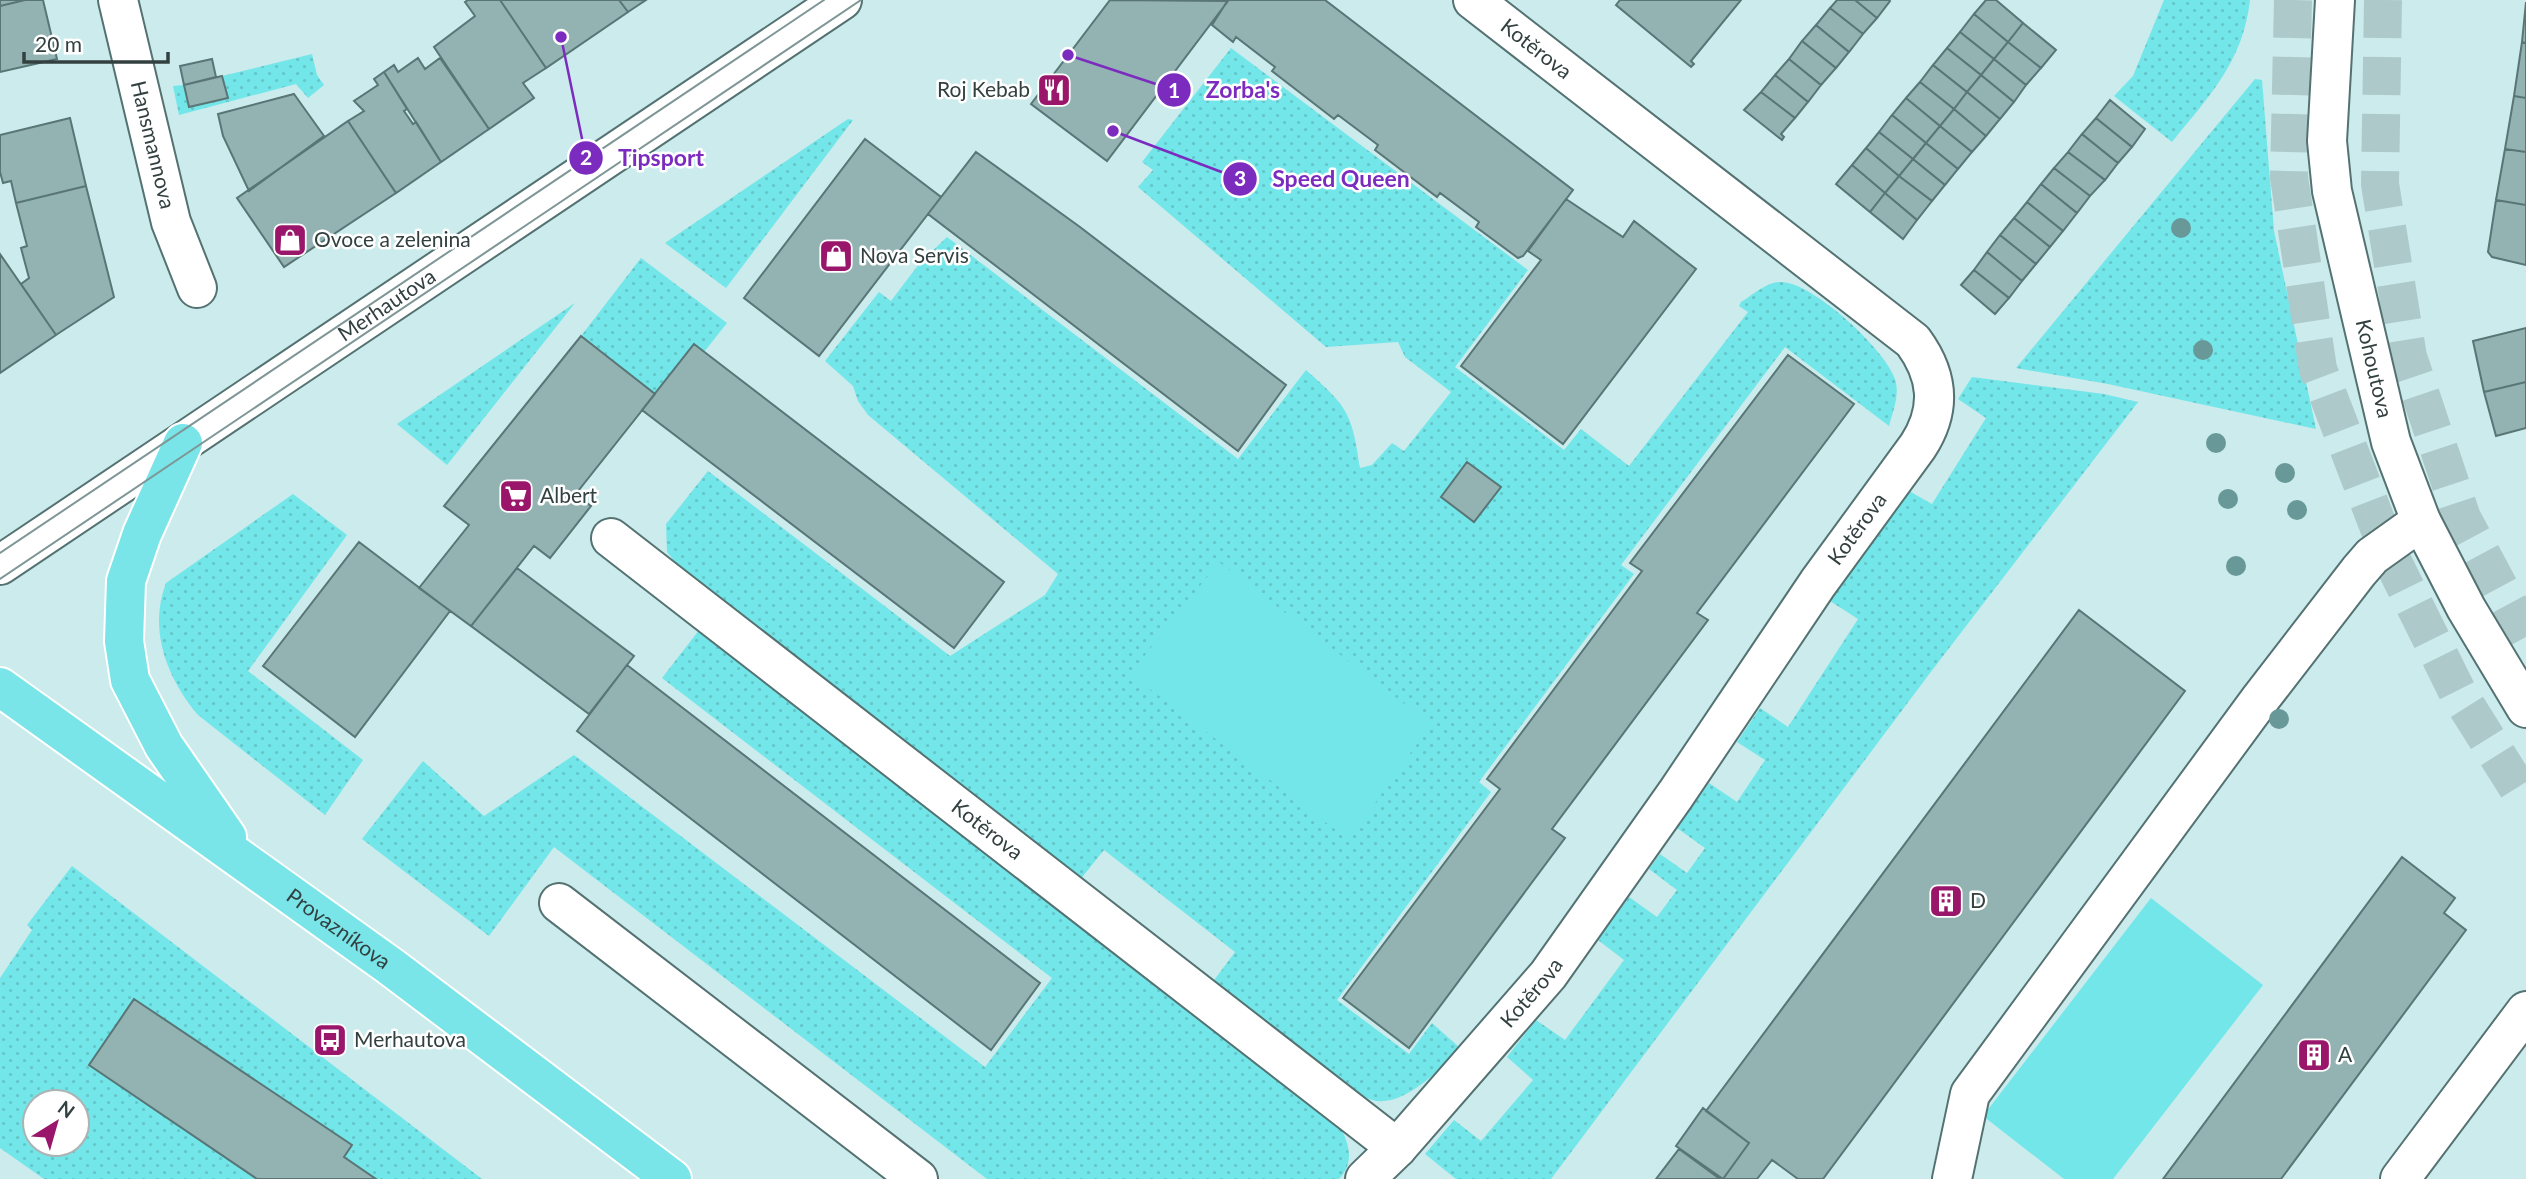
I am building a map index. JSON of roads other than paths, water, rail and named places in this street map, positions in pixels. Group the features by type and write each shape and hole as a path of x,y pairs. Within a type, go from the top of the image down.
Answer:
{"main road":[{"path":"183,443 142,534 126,581 124,641 130,680 164,747 244,862"},
{"name":"Provazníkova","path":"0,687 390,966 671,1179"}],"street":[{"name":"Hansmannova","path":"118,0 171,222 197,288"},
{"name":"Merhautova","path":"0,565 842,0"},
{"name":"Kotěrova","path":"1365,1179 1397,1148 1548,975 1636,851 1818,583 1918,446 1928,429 1936,393 1925,358 1913,341 1473,0"},
{"name":"Kohoutova","path":"2335,0 2327,141 2332,191 2391,442 2421,521 2466,608 2526,708"},
{"path":"1952,1179 1970,1094 2260,698 2358,571 2372,556 2421,521"},
{"name":"Kotěrova","path":"611,538 1397,1148"},
{"path":"559,903 918,1179"},
{"path":"2400,1179 2526,1011"}],"tunnel":[{"path":"2293,0 2289,177 2318,369 2389,554 2457,691 2526,801"},
{"path":"2383,0 2380,184 2408,357 2462,518 2526,637"}],"tram line":[{"path":"0,553 824,0"},
{"path":"0,579 861,0"}],"place":[{"name":"Tipsport","path":"561,37"},
{"name":"Zorba's","path":"1068,55"},
{"name":"Roj Kebab","path":"1054,90"},
{"name":"Speed Queen","path":"1113,131"},
{"name":"Ovoce a zelenina","path":"290,240"},
{"name":"Nova Servis","path":"836,256"},
{"name":"Albert","path":"516,496"},
{"name":"D","path":"1946,901"},
{"name":"Merhautova","path":"330,1040"},
{"name":"A","path":"2314,1055"}]}
